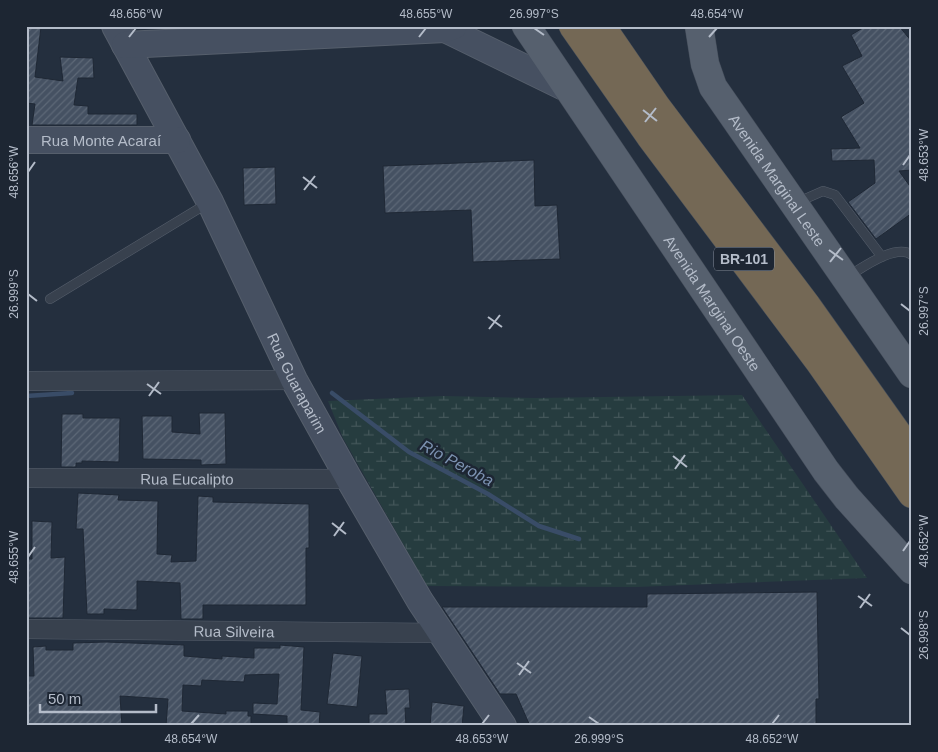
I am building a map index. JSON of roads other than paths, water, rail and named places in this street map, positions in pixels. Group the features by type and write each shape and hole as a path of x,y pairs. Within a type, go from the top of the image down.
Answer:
{"highway":[{"name":"BR-101","path":"574,26 650,136 818,360 912,494"},
{"name":"BR-101","path":"601,26 656,106 807,306 912,454"}],"main road":[{"name":"Avenida Marginal Oeste","path":"526,26 826,471 847,498 912,570"},
{"name":"Avenida Marginal Leste","path":"700,27 705,64 713,87 911,372"}],"street":[{"path":"120,35 450,28 568,89"},
{"name":"Rua Guaraparim","path":"120,35 210,202 294,380 349,479 440,633 503,726"},
{"name":"Rua Monte Acaraí","path":"26,140 177,140"},
{"path":"26,381 294,380"},
{"name":"Rua Eucalipto","path":"26,478 349,479"},
{"name":"Rua Silveira","path":"26,629 440,633"}],"lane":[{"path":"793,204 823,191 835,195 882,257"},
{"path":"50,299 210,202"},
{"path":"845,278 882,257 898,251 910,250"}],"waterway":[{"path":"26,396 72,393"},
{"name":"Rio Peroba","path":"332,393 409,452 488,494 539,526 579,539"}]}
